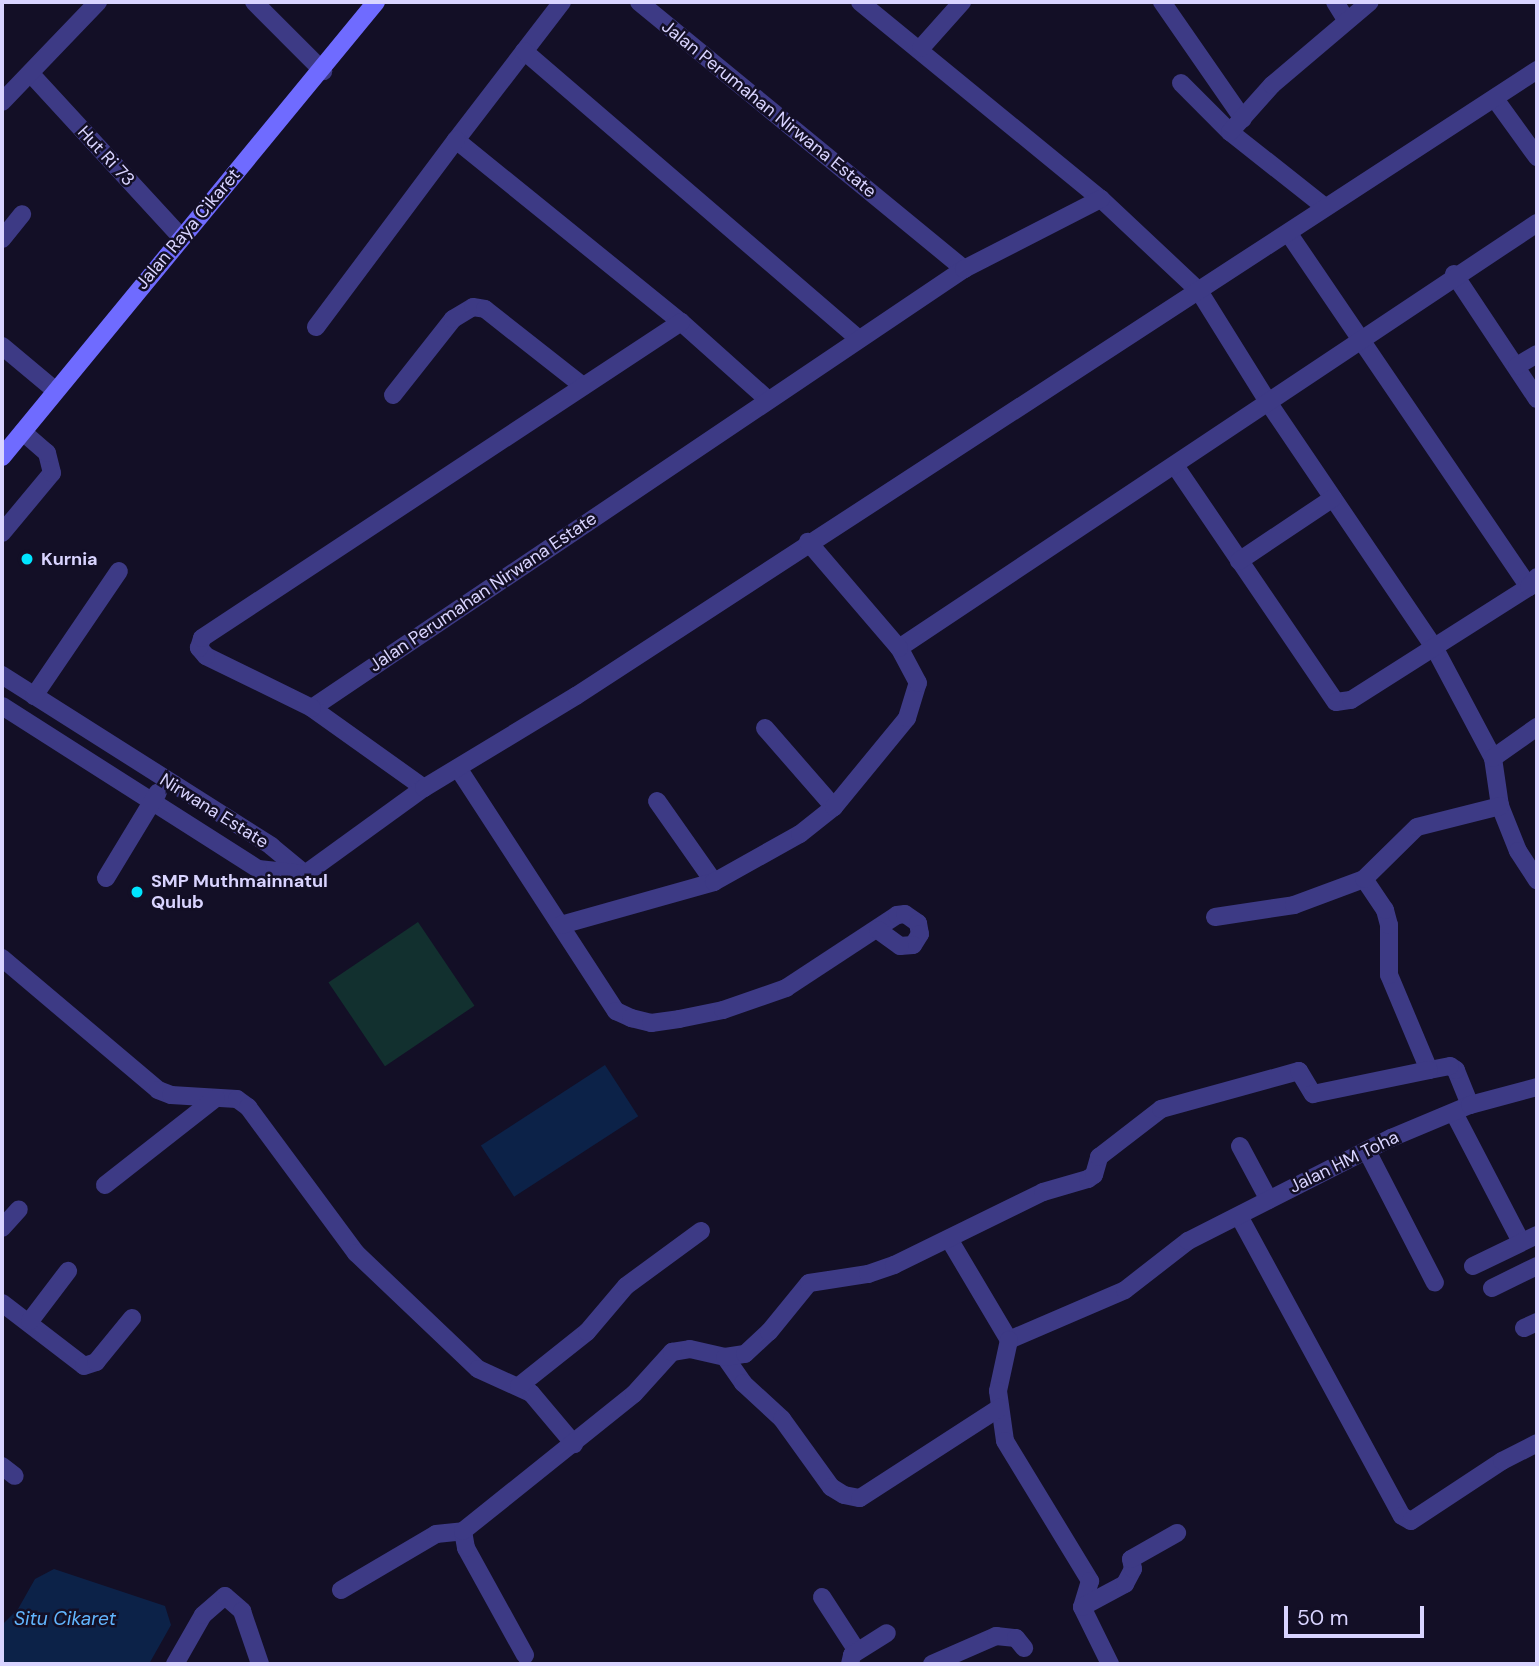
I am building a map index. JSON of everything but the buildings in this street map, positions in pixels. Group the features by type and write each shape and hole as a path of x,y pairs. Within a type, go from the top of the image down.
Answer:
{"main road":[{"name":"Jalan Raya Cikaret","path":"2,457 181,237 323,71 376,2"}],"street":[{"path":"2,102 31,75 97,2"},
{"path":"254,2 323,71"},
{"path":"316,327 562,2"},
{"name":"Jalan Perumahan Nirwana Estate","path":"639,2 964,269"},
{"path":"860,2 921,48 1101,199 1199,291 1270,405 1434,647 1493,758 1500,806 1518,851 1537,880"},
{"path":"921,48 962,2"},
{"path":"1162,2 1236,125"},
{"path":"1335,2 1347,21"},
{"path":"1236,125 1272,85 1370,2"},
{"path":"524,51 859,339"},
{"path":"305,874 424,788 576,696 808,542 1289,234 1325,207 1537,70"},
{"name":"Hut Ri 73","path":"31,75 181,237"},
{"path":"1181,83 1236,125 1325,207"},
{"path":"1495,99 1537,157"},
{"path":"456,140 681,322 767,399"},
{"name":"Jalan Perumahan Nirwana Estate","path":"312,708 767,399 964,269 1101,199"},
{"path":"2,239 22,214"},
{"path":"899,648 1270,405 1454,274 1537,223"},
{"path":"1176,467 1336,702 1351,700 1533,582 1289,234"},
{"path":"1454,274 1537,399"},
{"path":"393,395 453,319 473,307 485,309 583,386"},
{"path":"424,788 312,708 206,656 199,648 202,638 681,322"},
{"path":"2,346 57,391"},
{"path":"1517,366 1537,354"},
{"path":"2,533 52,473 47,453 23,432"},
{"path":"1239,561 1333,498"},
{"path":"561,925 714,882 800,834 834,807 914,704 918,683 899,648 808,542"},
{"path":"34,696 119,571"},
{"name":"Nirwana Estate","path":"2,675 271,846 305,874"},
{"name":"Nirwana Estate","path":"2,706 258,869 305,874"},
{"path":"1493,758 1537,727"},
{"path":"765,728 834,807"},
{"path":"458,768 615,1012 651,1023 723,1010 786,988 878,930"},
{"path":"106,878 165,779"},
{"path":"657,801 714,882"},
{"path":"1215,917 1294,905 1364,878 1417,827 1500,806"},
{"path":"1364,878 1385,910 1390,925 1389,975 1429,1070"},
{"path":"2,958 159,1090 171,1095 237,1099 248,1107 356,1253 427,1323 489,1378 519,1386 544,1406 574,1444"},
{"path":"341,1590 436,1534 463,1531 484,1510 574,1444 634,1394 672,1352 690,1349 725,1357 745,1354 755,1346 808,1283 868,1275 950,1239 1043,1192 1088,1180 1094,1175 1099,1157 1161,1109 1299,1071 1313,1094 1450,1066 1456,1070 1462,1109 1529,1237 1473,1266"},
{"name":"Jalan HM Toha","path":"1009,1340 1125,1290 1161,1259 1269,1200 1367,1151 1462,1109 1537,1087"},
{"path":"105,1185 216,1098"},
{"path":"1240,1146 1269,1200"},
{"path":"1367,1151 1435,1283"},
{"path":"2,1228 19,1209"},
{"path":"1239,1216 1402,1516 1411,1521 1502,1461 1537,1443"},
{"path":"519,1386 587,1332 626,1286 701,1231"},
{"path":"950,1239 1009,1340 1001,1367 999,1408 1005,1441 1090,1581 1082,1606 1110,1664"},
{"path":"1492,1288 1537,1266"},
{"path":"30,1321 68,1271"},
{"path":"2,1303 90,1366 132,1318"},
{"path":"725,1357 743,1383 782,1419 831,1487 844,1495 860,1498 999,1408"},
{"path":"463,1531 466,1548 523,1661"},
{"path":"1082,1606 1125,1584 1133,1569 1131,1559 1177,1533"},
{"path":"175,1664 203,1615 225,1596 242,1611 260,1664"},
{"path":"822,1597 853,1658 887,1633"},
{"path":"932,1664 996,1636 1016,1638 1024,1648"}],"green space":[{"path":"418,922 474,1006 385,1066 328,982"}],"water":[{"path":"605,1065 638,1116 514,1197 481,1146"},
{"name":"Situ Cikaret","path":"54,1569 165,1606 171,1625 149,1664 2,1664 2,1625 18,1609 35,1579"}],"place":[{"name":"Kurnia","path":"27,559"},
{"name":"SMP Muthmainnatul Qulub","path":"137,892"}]}
